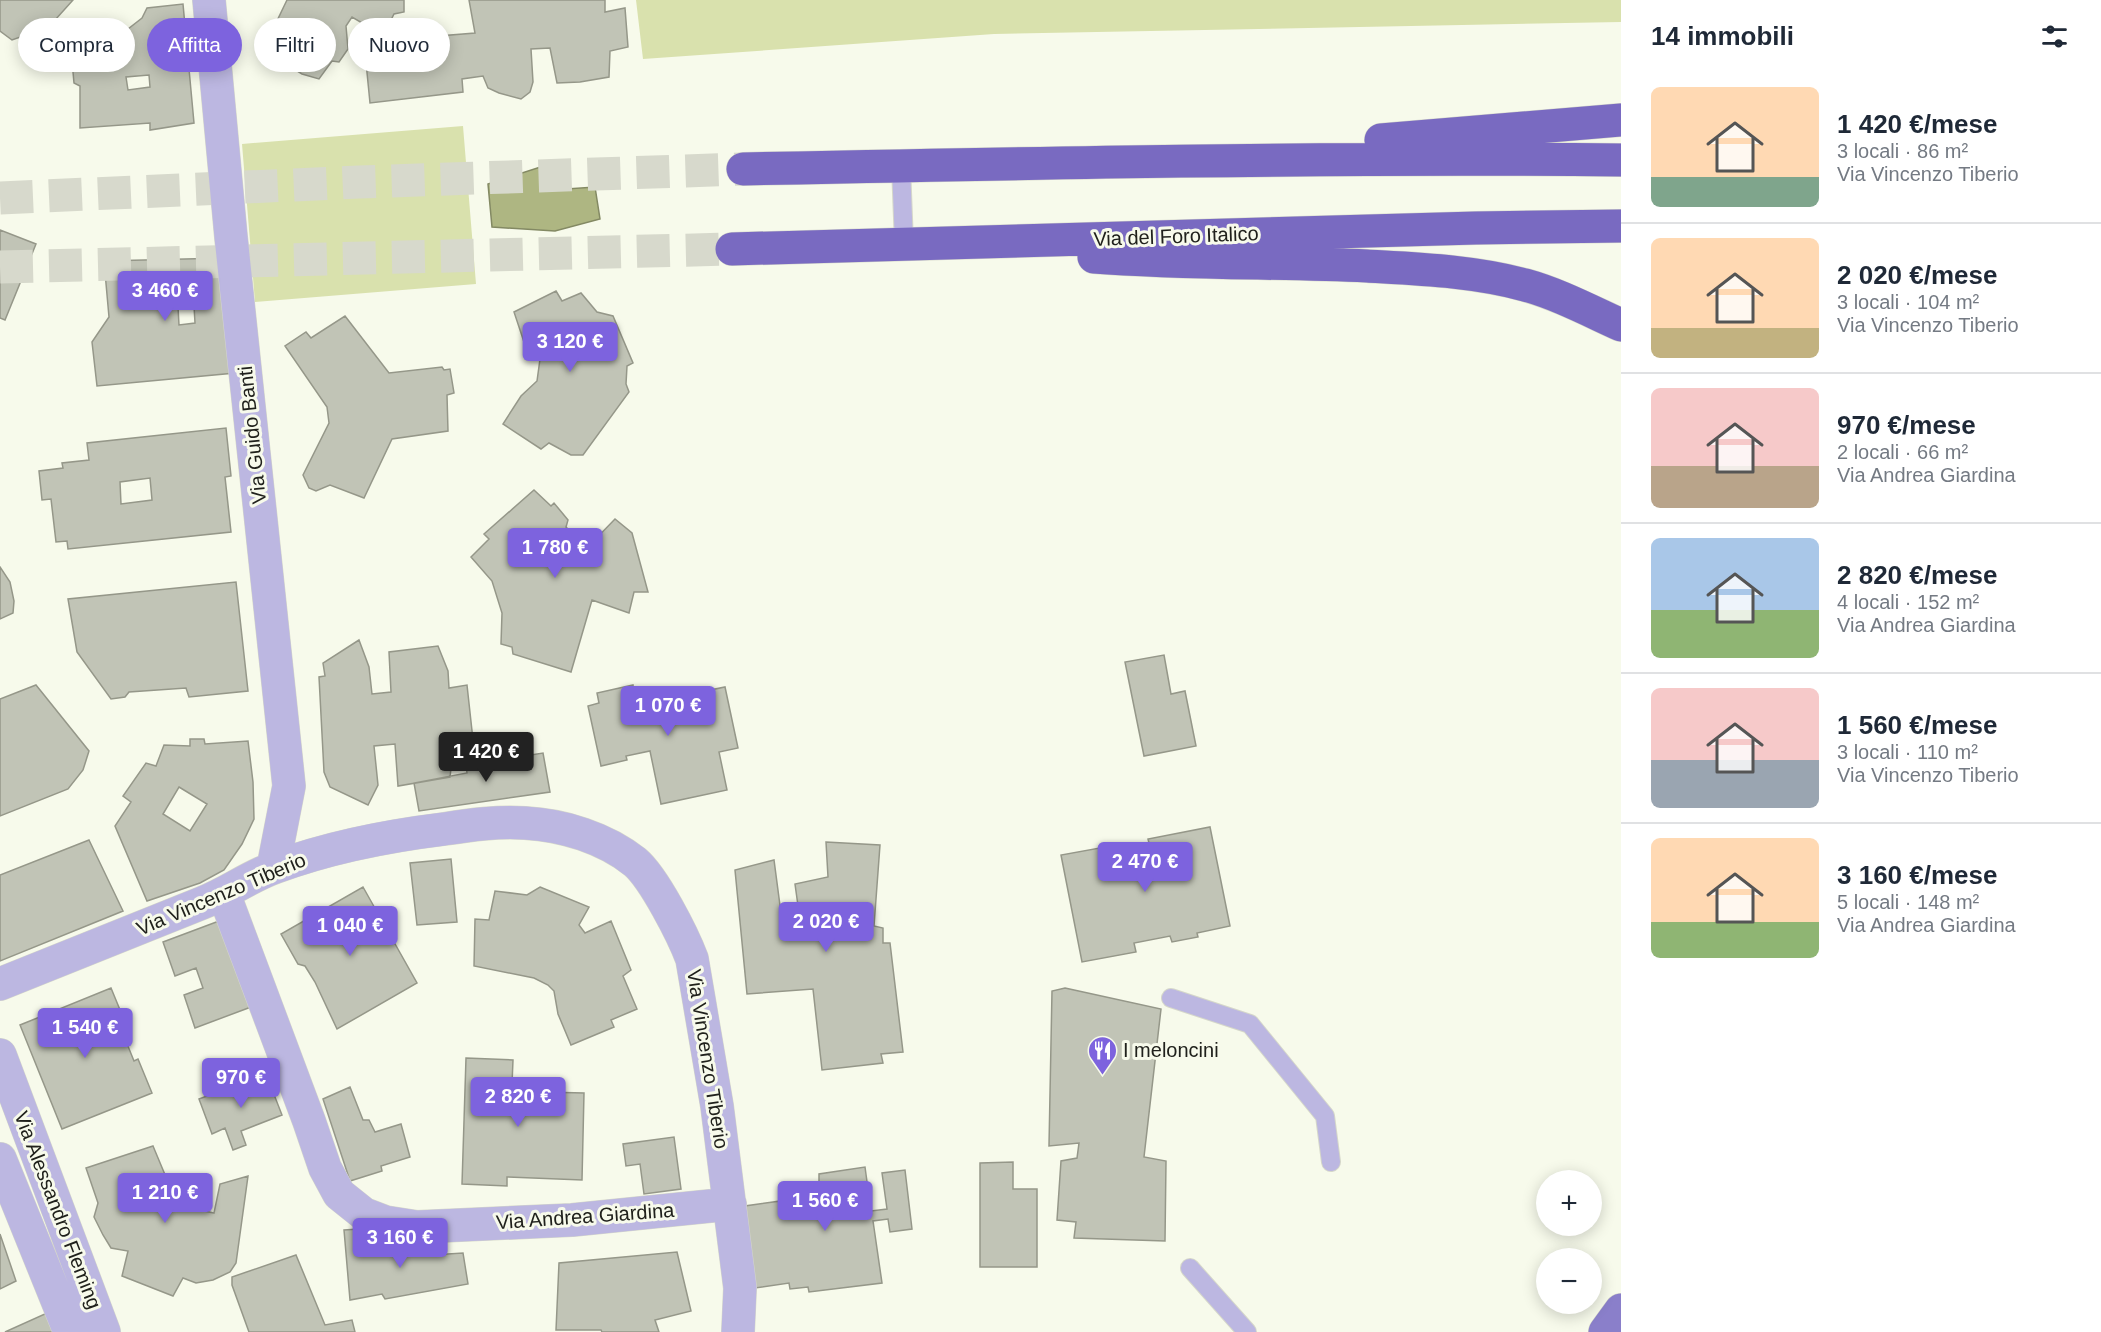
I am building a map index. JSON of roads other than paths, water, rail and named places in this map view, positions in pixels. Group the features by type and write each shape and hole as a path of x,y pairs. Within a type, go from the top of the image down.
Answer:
{"highway":[{"path":"1125,162 1621,120"},
{"path":"743,170 1125,162 1621,160"},
{"name":"Via del Foro Italico","path":"732,249 1621,226"},
{"path":"904,244 1168,262 1310,264 1471,274 1525,285 1621,325"}],"main road":[{"path":"1605,1332 1621,1310"}],"street":[{"name":"Via Guido Banti","path":"209,0 231,237 289,786 273,868"},
{"name":"Via Vincenzo Tiberio","path":"0,984 224,894 273,868 325,851 418,832 499,822 526,823 584,834 626,856 648,877 684,939 692,959 714,1086 730,1204 740,1288 738,1332"},
{"name":"Via Andrea Giardina","path":"224,894 325,1168 339,1194 364,1214 385,1222 417,1227 572,1220 730,1204"},
{"name":"Via Alessandro Fleming","path":"0,1055 104,1332"},
{"name":"Via Alessandro Fleming","path":"0,1159 70,1332"}],"lane":[{"path":"901,166 904,244"},
{"path":"1172,998 1250,1024 1325,1116 1331,1162"},
{"path":"1190,1268 1247,1332"}],"tunnel":[{"path":"0,198 359,182 743,169"},
{"path":"0,267 732,249"}],"place":[{"name":"I meloncini","path":"1102,1076"}]}
